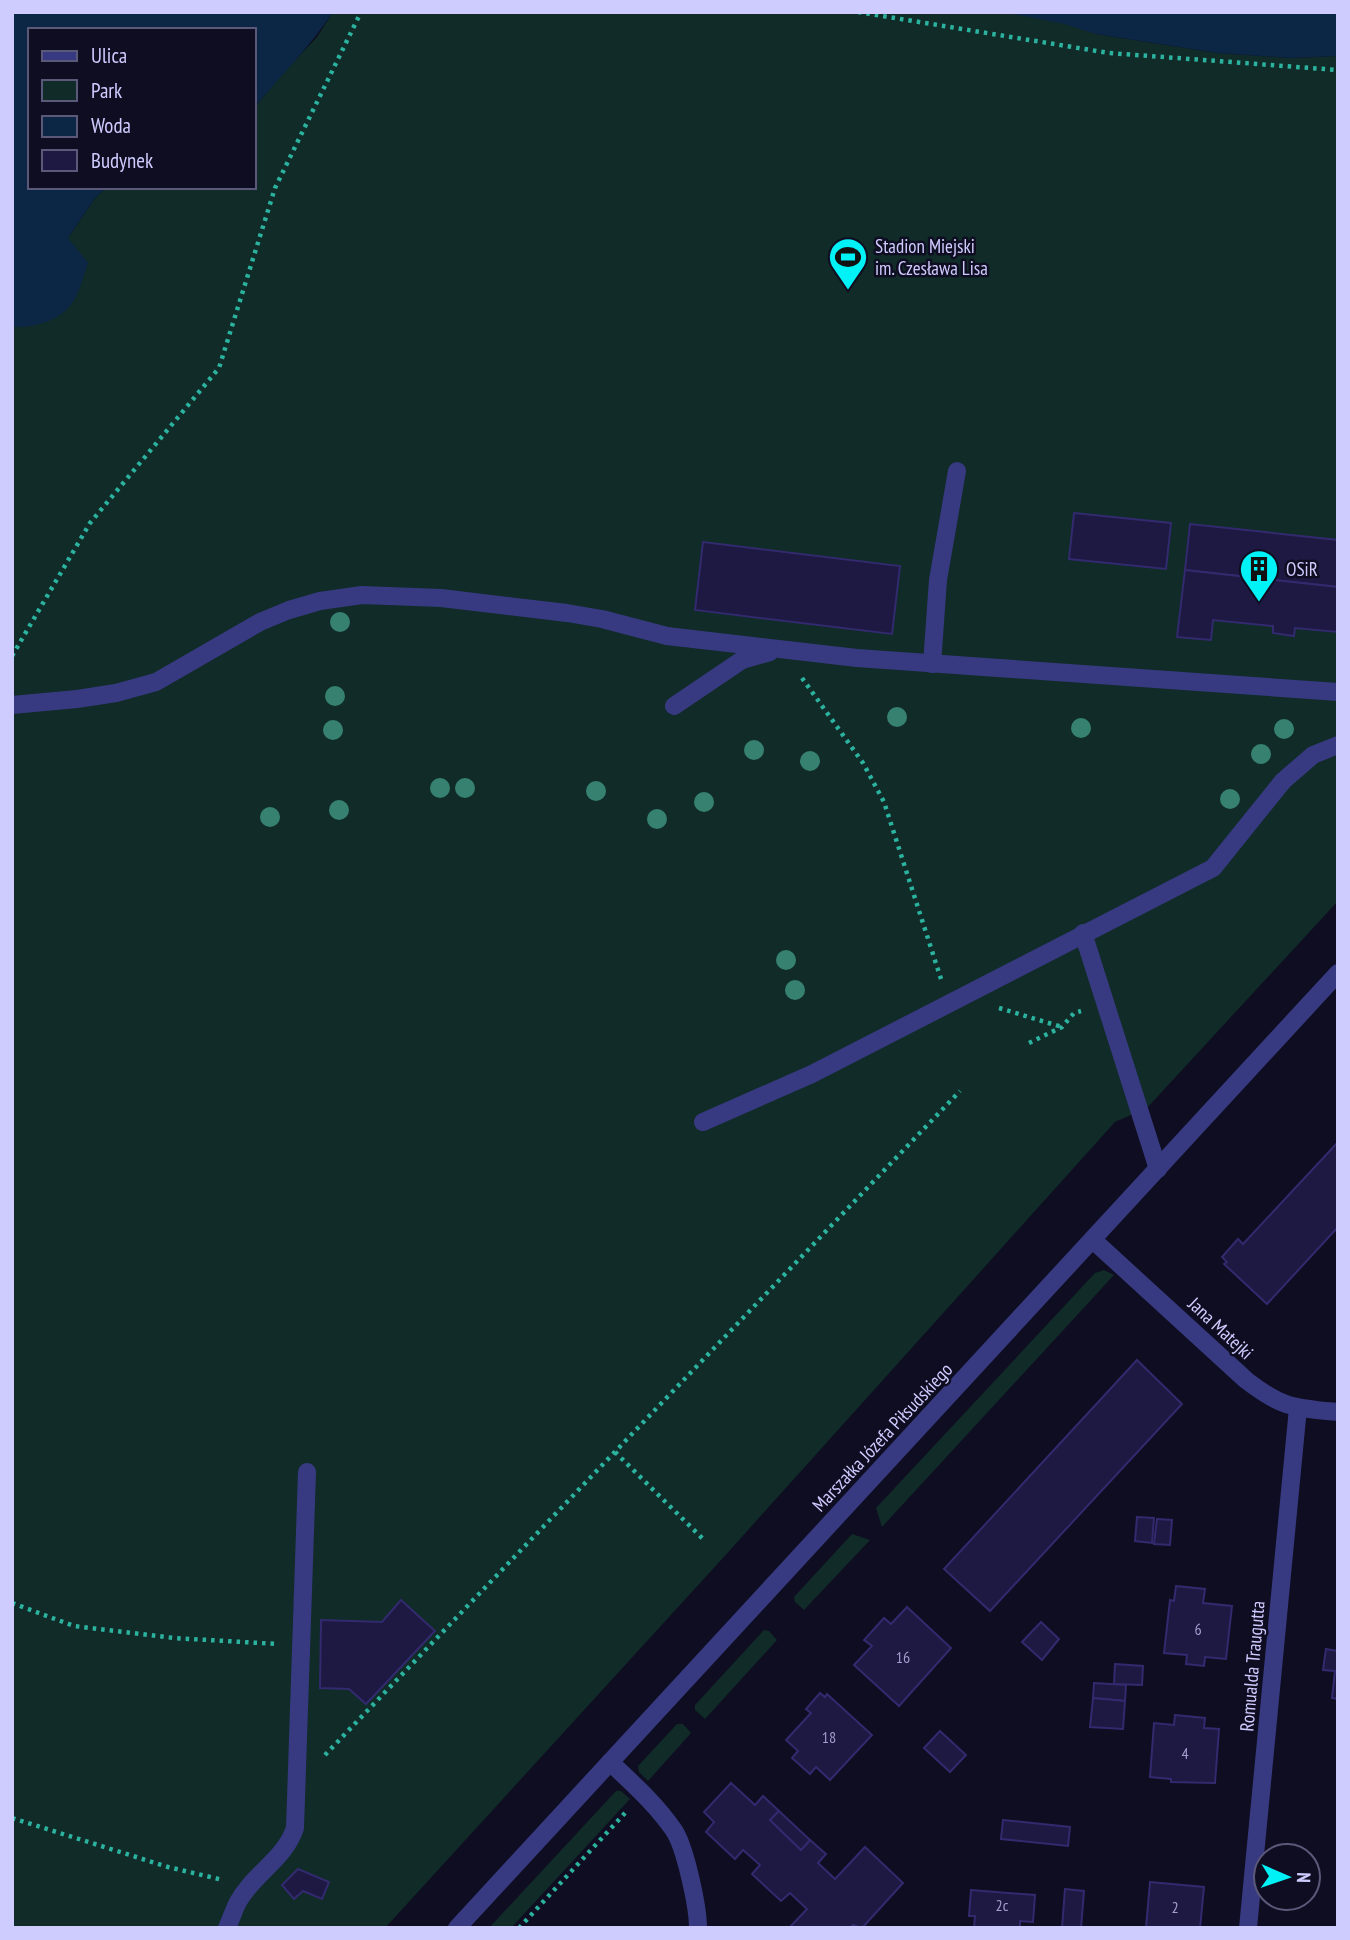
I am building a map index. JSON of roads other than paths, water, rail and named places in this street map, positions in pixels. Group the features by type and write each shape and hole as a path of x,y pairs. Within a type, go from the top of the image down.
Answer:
{"street":[{"path":"932,664 938,580 957,471"},
{"path":"12,705 116,693 156,682 270,618 320,601 362,595 441,598 567,613 667,636 857,658 1338,692"},
{"path":"674,706 741,660 782,649"},
{"path":"703,1122 812,1074 1213,868 1283,781 1313,755 1338,745"},
{"path":"1083,933 1158,1169"},
{"name":"Marszałka Józefa Piłsudskiego","path":"457,1928 1338,973"},
{"name":"Jana Matejki","path":"1093,1240 1270,1398 1298,1408 1338,1412"},
{"name":"Romualda Traugutta","path":"1248,1928 1298,1408"},
{"path":"228,1928 238,1901 291,1841 295,1828 307,1472"},
{"path":"610,1762 643,1793 676,1831 691,1883 698,1928"}],"water":[{"path":"12,12 333,12 256,106 256,28 28,28 28,189 105,189 95,198 68,238 88,263 73,302 51,320 12,327"},
{"path":"1003,12 1338,12 1338,56 1290,58 1218,53 1096,34 1065,24"}],"place":[{"name":"Stadion Miejski im. Czesława Lisa","path":"848,291"},
{"name":"OSiR","path":"1259,603"}]}
